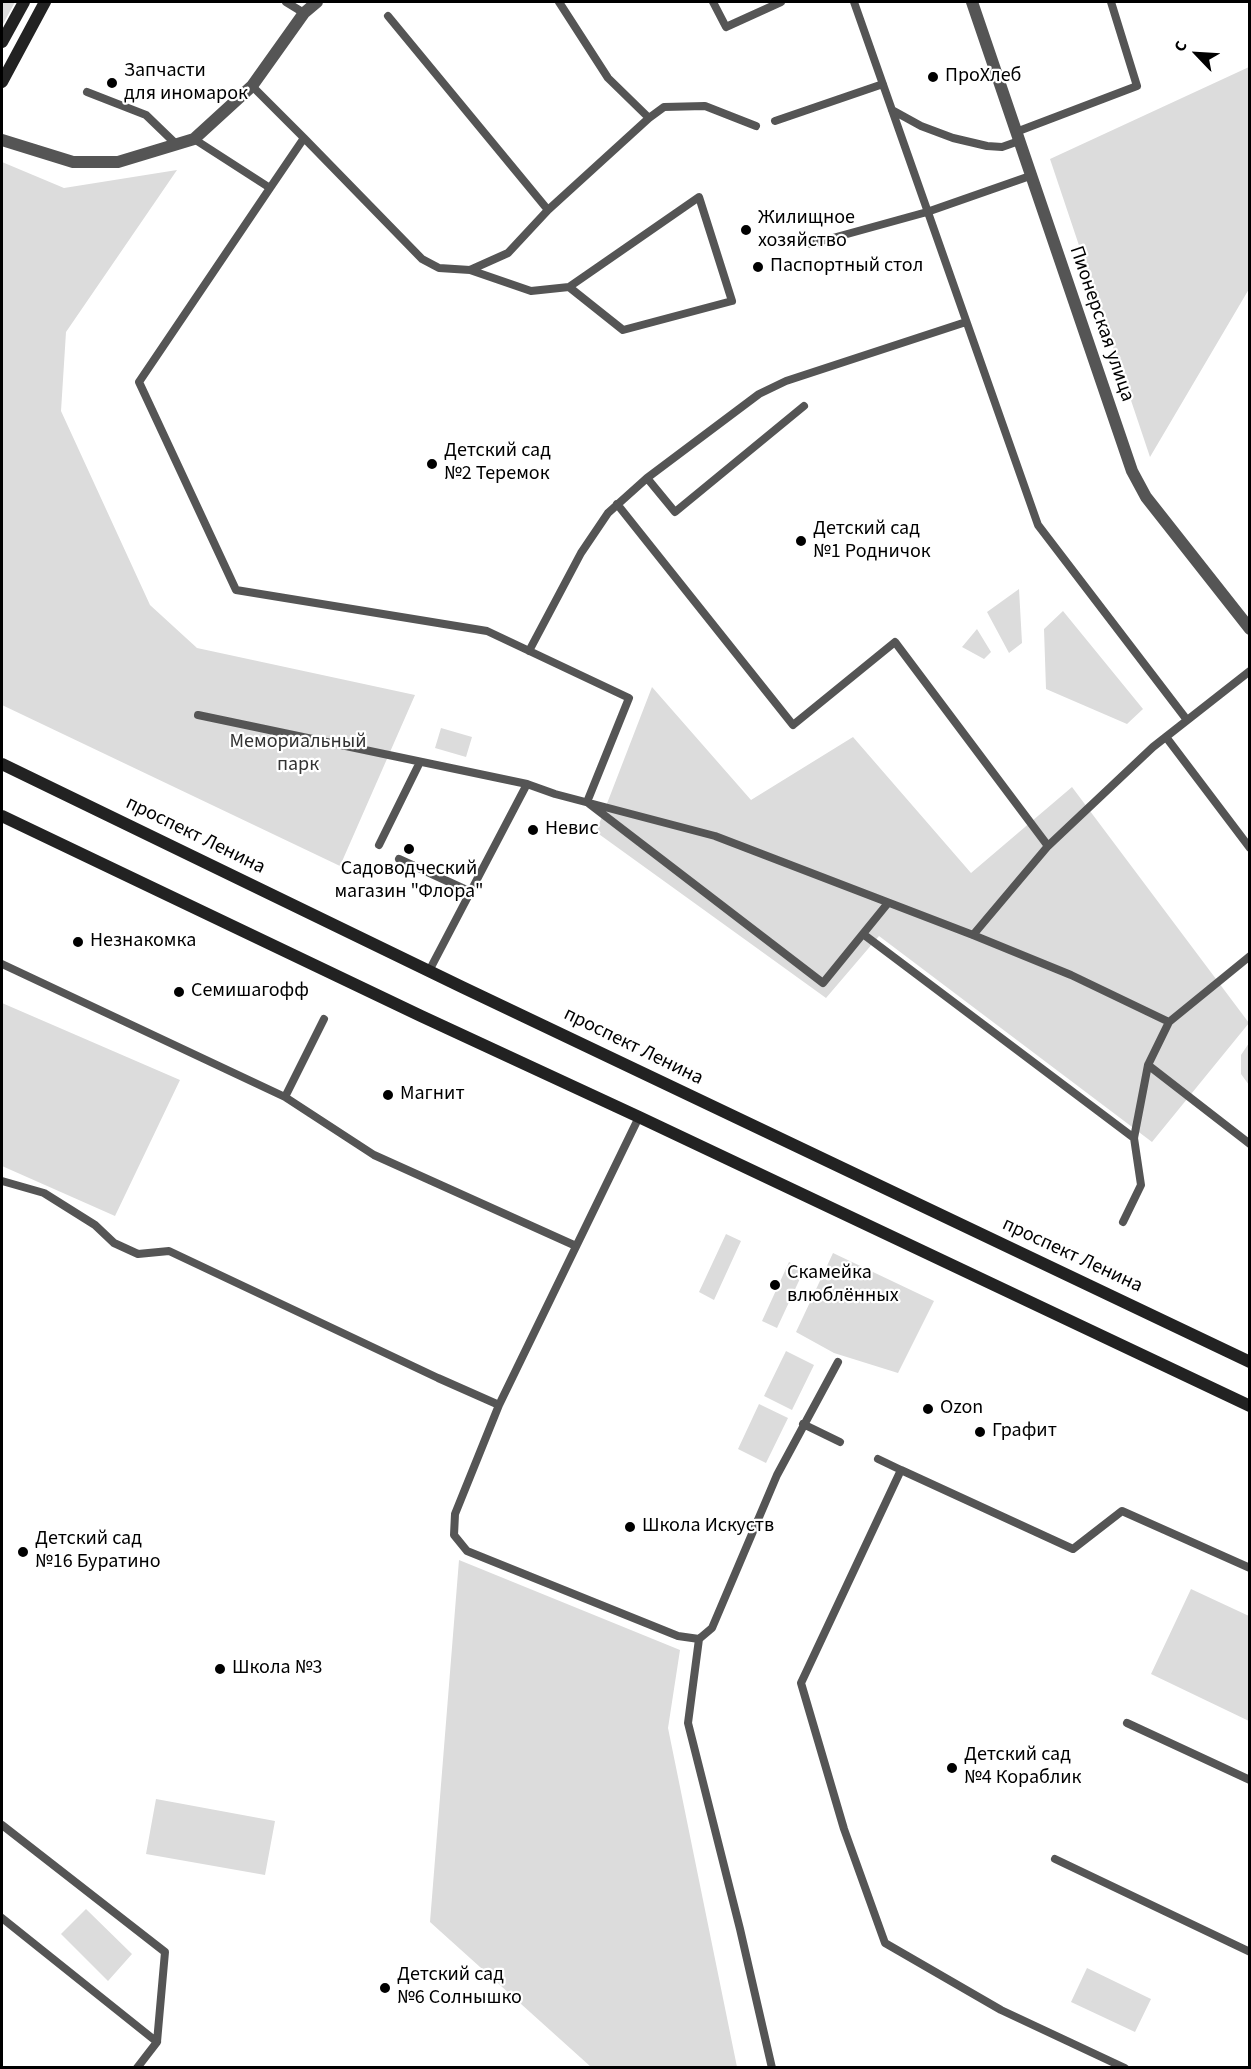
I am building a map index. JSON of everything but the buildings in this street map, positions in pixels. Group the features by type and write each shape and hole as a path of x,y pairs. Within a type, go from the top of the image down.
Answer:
{"main road":[{"path":"2,42 24,2"},
{"path":"2,82 45,2"},
{"name":"проспект Ленина","path":"2,764 429,971 1250,1362"},
{"path":"2,816 1250,1406"}],"street":[{"path":"2,140 73,162 118,162 195,140 252,86 304,13 316,2"},
{"name":"Пионерская улица","path":"972,2 1132,471 1146,497 1250,629"}],"lane":[{"path":"286,2 304,13"},
{"path":"559,2 608,78 648,117"},
{"path":"713,2 726,27 781,2"},
{"path":"854,2 1038,525 1187,720"},
{"path":"892,110 921,126 976,144 1002,147 1018,136 1137,86 1111,2"},
{"path":"388,16 548,210"},
{"path":"775,121 883,84"},
{"path":"252,86 422,259 439,268 470,270 531,291 568,287 699,197 732,301 623,330 568,287"},
{"path":"87,92 146,115 176,144"},
{"path":"470,270 508,253 548,210 648,117 664,107 705,106 756,126"},
{"path":"304,138 139,382 236,590 487,631 629,699 587,802"},
{"path":"195,140 270,188"},
{"path":"811,244 927,212 1030,176"},
{"path":"529,651 580,552 608,513 647,478 759,394 786,381 966,322"},
{"path":"647,478 675,512 804,406"},
{"path":"617,504 793,725 895,642 1048,846"},
{"path":"973,935 1048,846 1153,747 1250,671"},
{"path":"198,716 527,784 715,836 1071,975 1170,1022"},
{"path":"1166,737 1250,848"},
{"path":"379,845 420,762"},
{"path":"429,971 527,784"},
{"path":"587,802 823,983 888,903"},
{"path":"399,858 471,892"},
{"path":"863,934 1134,1138"},
{"path":"1123,1222 1141,1185 1134,1138 1148,1065 1170,1022 1250,956"},
{"path":"2,964 285,1097 374,1155 576,1246"},
{"path":"285,1097 324,1019"},
{"path":"1148,1065 1250,1144"},
{"path":"639,1116 499,1405 455,1514 454,1534 467,1551 678,1636 699,1639"},
{"path":"2,1181 44,1193 95,1225 114,1243 138,1254 169,1251 499,1405"},
{"path":"772,2067 688,1723 699,1639 712,1628 777,1475 838,1362"},
{"path":"803,1424 840,1442"},
{"path":"878,1459 1073,1549 1122,1511 1250,1568"},
{"path":"901,1470 801,1683 844,1829 885,1943 1001,2010 1125,2067"},
{"path":"1127,1723 1250,1780"},
{"path":"2,1825 165,1952 157,2042 137,2067"},
{"path":"1055,1859 1250,1952"},
{"path":"2,1918 157,2042"}],"green space":[{"path":"2,2 15,2 2,26"},
{"path":"1249,67 1249,289 1150,457 1050,159"},
{"name":"Мемориальный парк","path":"2,162 64,188 177,170 66,332 61,411 150,605 197,648 415,695 340,866 2,705"},
{"path":"1019,589 1022,643 1009,653 987,612"},
{"path":"1063,611 1143,709 1127,724 1046,689 1044,629"},
{"path":"977,629 991,652 984,659 962,647"},
{"path":"652,687 751,800 853,737 971,873 1072,787 1249,1023 1152,1142 879,936 826,998 596,832"},
{"path":"441,728 472,737 466,757 435,748"},
{"path":"2,1003 180,1080 115,1216 2,1166"},
{"path":"1249,1043 1249,1085 1241,1074 1241,1055"},
{"path":"726,1234 741,1241 714,1300 699,1292"},
{"path":"833,1253 934,1301 898,1373 834,1353 796,1332"},
{"path":"789,1262 804,1270 777,1328 762,1321"},
{"path":"786,1351 814,1365 792,1410 764,1396"},
{"path":"759,1404 788,1418 766,1463 738,1449"},
{"path":"459,1560 680,1650 668,1728 737,2067 591,2067 430,1922"},
{"path":"1191,1589 1249,1616 1249,1721 1151,1674"},
{"path":"156,1799 275,1821 265,1875 146,1854"},
{"path":"86,1909 132,1954 108,1981 61,1934"},
{"path":"1087,1968 1151,1999 1135,2032 1071,2002"}],"place":[{"name":"ПроХлеб","path":"933,77"},
{"name":"Запчасти для иномарок","path":"112,83"},
{"name":"Жилищное хозяйство","path":"746,230"},
{"name":"Паспортный стол","path":"758,267"},
{"name":"Детский сад №2 Теремок","path":"432,464"},
{"name":"Детский сад №1 Родничок","path":"801,541"},
{"name":"Невис","path":"533,830"},
{"name":"Садоводческий магазин \"Флора\"","path":"409,849"},
{"name":"Незнакомка","path":"78,942"},
{"name":"Семишагофф","path":"179,992"},
{"name":"Магнит","path":"388,1095"},
{"name":"Скамейка влюблённых","path":"775,1285"},
{"name":"Ozon","path":"928,1409"},
{"name":"Графит","path":"980,1432"},
{"name":"Школа Искуств","path":"630,1527"},
{"name":"Детский сад №16 Буратино","path":"23,1552"},
{"name":"Школа №3","path":"220,1669"},
{"name":"Детский сад №4 Кораблик","path":"952,1768"},
{"name":"Детский сад №6 Солнышко","path":"385,1988"}]}
